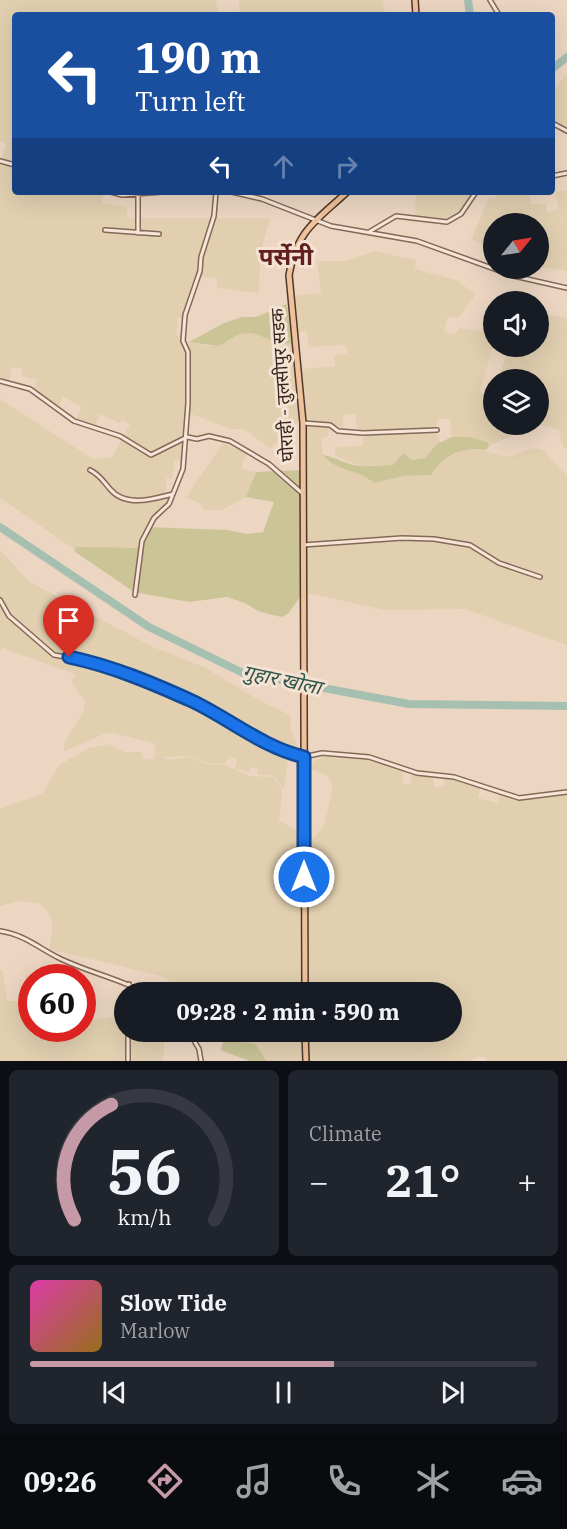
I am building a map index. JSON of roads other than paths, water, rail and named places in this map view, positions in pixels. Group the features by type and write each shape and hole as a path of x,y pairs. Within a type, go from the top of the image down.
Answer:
{"main road":[{"name":"घोराही - तुलसीपुर सडक","path":"304,757 303,423 289,275 293,254 303,232 314,219 343,195"},
{"path":"304,757 305,982"},
{"path":"305,1042 306,1061"}],"street":[{"path":"138,195 138,232"},
{"path":"135,595 142,541 154,518 170,504 183,469 187,437 188,352 183,341 185,315 200,271 202,252 214,216 216,195"},
{"path":"245,195 262,199 346,231 369,232 417,241 514,276 567,288"},
{"path":"369,232 396,216 447,222 461,214 474,195"},
{"path":"105,230 159,234"},
{"path":"0,381 30,389 74,422 100,428 151,454 187,437 197,439 209,436 244,447 303,494"},
{"path":"303,423 330,425 338,430 363,433 436,430"},
{"path":"90,471 98,474 116,494 133,502 173,494"},
{"path":"303,545 402,538 434,539 470,545 499,564 540,578"},
{"path":"0,600 9,616 54,655 89,661 128,673 193,701 248,735 304,757 322,753 369,757 417,772 454,777 519,798 567,792"},
{"path":"0,931 15,933 60,959 123,982"},
{"path":"128,1042 128,1061"},
{"path":"195,1042 201,1061"}],"waterway":[{"path":"468,0 470,12"},
{"path":"555,67 567,57"},
{"name":"गुहार खोला","path":"0,527 149,627 243,673 409,704 567,706"}],"district":[{"name":"पर्सेनी","path":"286,256"}]}
